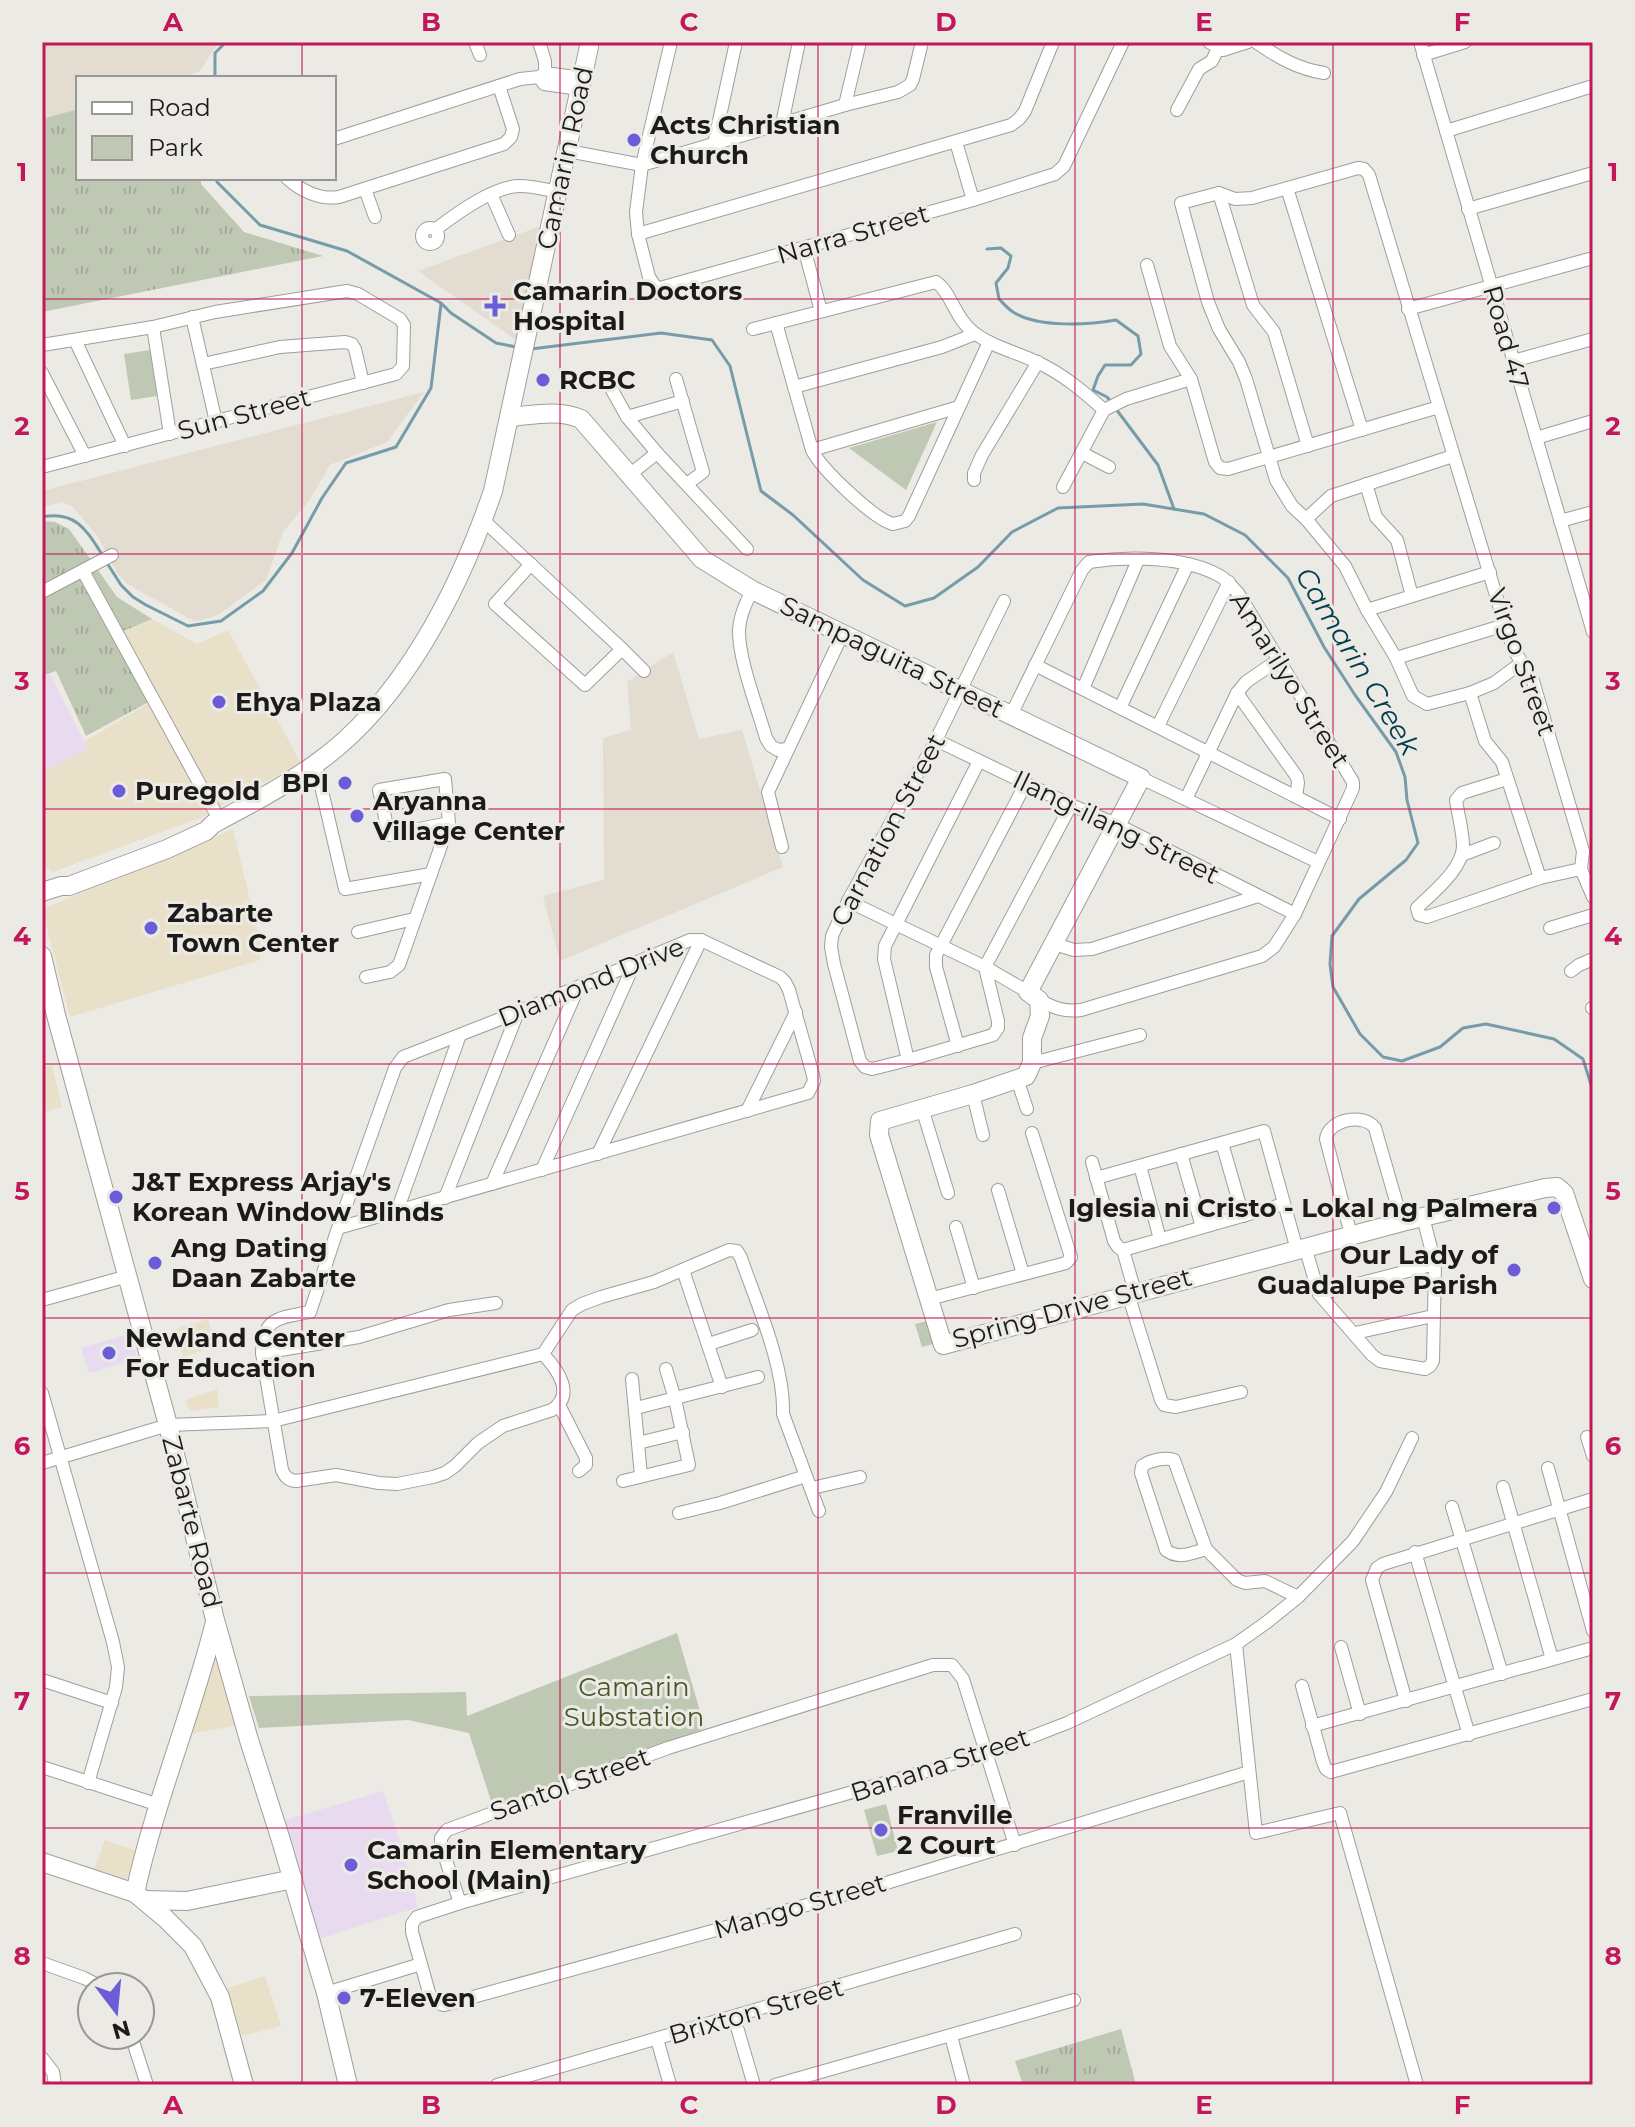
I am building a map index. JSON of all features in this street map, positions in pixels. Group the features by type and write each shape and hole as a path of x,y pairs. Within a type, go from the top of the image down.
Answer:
{"main road":[{"name":"Camarin Road","path":"42,892 69,886 206,831 216,822 316,765 372,714 404,673 434,624 483,520 493,491 590,42"},
{"name":"Sampaguita Street","path":"510,417 558,413 581,419 702,559 752,590 1141,778"},
{"path":"1017,1079 1026,1076 1032,1063 1032,1038 1040,1016 1033,996 1054,944 1141,778"},
{"name":"Zabarte Road","path":"42,956 168,1425 215,1620 326,1993 348,2085"},
{"name":"Spring Drive Street","path":"1017,1079 880,1121 879,1135 943,1345 1351,1235 1520,1193 1557,1187 1564,1193 1593,1279"},
{"path":"140,1897 143,1855 205,1662 215,1620"},
{"path":"42,1862 140,1897 187,1901 293,1879"},
{"path":"140,1897 193,1946 215,1985 244,2085"},
{"path":"165,1918 187,1901"}],"street":[{"path":"539,42 545,61 542,75"},
{"name":"Narra Street","path":"671,42 637,190 638,234 649,277 660,288 973,200 1044,179 1061,170 1123,42"},
{"path":"714,144 736,42"},
{"path":"782,124 799,42"},
{"path":"845,105 860,42"},
{"path":"568,151 642,165 898,92 910,85 922,42"},
{"path":"638,234 1011,125 1025,111 1053,42"},
{"path":"1177,110 1200,67 1212,61 1213,45 1223,50 1248,42"},
{"path":"1256,42 1273,55 1324,73"},
{"path":"1421,48 1465,42"},
{"name":"Road 47","path":"1421,48 1560,521 1587,588 1593,632"},
{"path":"336,138 520,79 542,75 581,84"},
{"path":"289,180 323,198 339,197 508,141 513,129 499,86"},
{"path":"1446,131 1593,86"},
{"path":"956,142 973,200"},
{"name":"Virgo Street","path":"1287,188 1358,168 1369,175 1505,625 1521,663 1533,681 1588,850 1581,869"},
{"path":"1468,209 1593,173"},
{"path":"436,229 491,194 519,186 559,192"},
{"path":"1362,430 1287,188 1252,198 1235,199 1219,193 1181,203 1213,315 1246,379 1276,480 1292,506 1345,566 1396,658 1413,696 1427,704 1470,693 1494,683 1521,663"},
{"path":"365,189 375,217"},
{"path":"1219,193 1253,305 1274,332 1308,446"},
{"path":"491,194 509,235"},
{"path":"804,248 821,311"},
{"path":"1408,309 1593,258"},
{"path":"1147,265 1170,346 1191,379 1215,462 1220,468 1228,469 1439,407"},
{"path":"753,329 932,282 939,283 961,321 975,334 1038,362 1077,386 1104,410"},
{"name":"Sun Street","path":"44,464 125,446 363,383 400,371 403,366 404,325 400,319 358,294 347,291 192,317"},
{"path":"42,345 153,327 192,317 216,422"},
{"path":"776,323 812,450 827,472 887,523 899,524 909,516 989,342"},
{"path":"153,327 170,434"},
{"path":"794,387 942,347 975,334"},
{"path":"1513,361 1593,339"},
{"path":"75,340 125,446"},
{"path":"203,364 280,347 345,342 355,349 363,383"},
{"path":"974,480 982,455 1038,362"},
{"path":"42,373 85,456"},
{"path":"676,379 703,472 687,484"},
{"path":"1063,487 1104,410 1126,399 1191,379"},
{"path":"612,390 627,417 657,453 747,549"},
{"path":"627,417 683,401"},
{"path":"812,450 959,407"},
{"path":"1536,438 1593,421"},
{"path":"628,476 657,453"},
{"path":"1082,453 1109,467"},
{"path":"1306,519 1331,496 1453,456"},
{"path":"1366,484 1376,517 1397,540 1412,596"},
{"path":"1560,521 1593,512"},
{"path":"483,520 644,671"},
{"path":"42,592 112,555"},
{"path":"1083,689 1138,560"},
{"name":"Amarilyo Street","path":"848,901 985,967 1056,1010 1081,1010 1262,956 1274,947 1295,914 1353,788 1351,776 1229,582 1188,564 1138,560 1089,562 1082,570 1011,715"},
{"path":"531,564 495,604 585,685 622,649"},
{"path":"1120,708 1188,564"},
{"path":"88,568 216,822"},
{"path":"1367,610 1490,572"},
{"path":"1158,726 1229,582"},
{"path":"752,590 742,614 739,633 743,659 766,738 778,750 787,749"},
{"name":"Carnation Street","path":"908,1060 872,1069 860,1061 831,947 832,936 936,740 1004,601"},
{"path":"1396,658 1505,625"},
{"path":"782,847 768,792 843,633"},
{"path":"1186,799 1237,693 1246,682 1278,660"},
{"path":"1035,665 1340,819"},
{"path":"1237,693 1297,777 1296,797"},
{"path":"1470,693 1485,741 1502,762 1540,878"},
{"name":"Ilang-ilang Street","path":"936,740 1116,824 1295,914"},
{"path":"979,761 885,946 884,959 908,1060 993,1035 998,1028 985,967 1071,805"},
{"path":"316,765 345,889 431,874"},
{"name":"Sampaguita Street","path":"1141,778 1318,862"},
{"path":"366,977 390,972 399,965 449,823 445,779 379,790 389,835 449,823"},
{"path":"1507,779 1458,796 1462,855 1458,865 1417,908 1419,915 1427,917 1540,878 1581,869 1593,897"},
{"path":"958,1046 936,967 936,955 1026,783"},
{"path":"1462,855 1494,843"},
{"path":"1054,944 1074,950 1092,949 1258,896"},
{"path":"1550,928 1593,915"},
{"path":"358,932 414,919"},
{"name":"Diamond Drive","path":"690,940 701,940 780,977 789,990 813,1075 812,1087 802,1096 338,1228 398,1062 409,1054 690,940"},
{"path":"598,1154 701,940"},
{"path":"1571,971 1593,959"},
{"path":"542,1170 635,962"},
{"path":"492,1184 578,988"},
{"path":"445,1198 518,1012"},
{"path":"747,1111 796,1012"},
{"path":"397,1211 460,1035"},
{"path":"1032,1063 1140,1035"},
{"path":"1017,1079 1027,1109"},
{"path":"973,1094 983,1135"},
{"path":"922,1108 948,1193"},
{"path":"1351,1235 1326,1139 1327,1131 1333,1126 1361,1118 1370,1121 1375,1128 1402,1222"},
{"path":"1096,1178 1264,1131 1284,1204 1319,1294 1364,1347 1380,1361 1425,1369 1433,1361 1435,1264 1423,1217"},
{"path":"929,1299 1066,1263 1071,1257 1032,1133"},
{"path":"1222,1143 1243,1216"},
{"path":"1181,1154 1202,1227"},
{"path":"1092,1162 1114,1241 1123,1250 1131,1293 1164,1405 1176,1407 1241,1392"},
{"path":"1140,1166 1160,1239"},
{"path":"998,1190 1023,1274"},
{"path":"1123,1250 1284,1204"},
{"path":"956,1227 974,1288"},
{"path":"338,1228 310,1312 276,1318 267,1327 262,1340 282,1470 290,1480 336,1475 397,1484 445,1473 478,1443 503,1426 559,1405 563,1399 562,1380 557,1369 543,1354"},
{"path":"42,1463 168,1425 273,1421 543,1354 572,1310 582,1304 654,1282 729,1250 737,1251 741,1258 778,1369 784,1398 783,1414 819,1511"},
{"path":"1319,1294 1435,1264"},
{"path":"683,1270 722,1387"},
{"path":"42,1300 128,1276"},
{"path":"262,1353 359,1337 449,1310 496,1303"},
{"path":"1355,1333 1433,1316"},
{"path":"709,1344 752,1330"},
{"path":"623,1481 689,1465 666,1369"},
{"path":"636,1408 758,1377"},
{"path":"632,1379 641,1476"},
{"path":"42,1393 118,1667 112,1703 88,1783"},
{"path":"559,1405 586,1458 586,1465 579,1471"},
{"path":"638,1443 683,1432"},
{"path":"1587,1437 1593,1456"},
{"name":"Banana Street","path":"421,1964 412,1932 414,1920 420,1915 987,1754 1067,1723 1236,1644 1298,1597 1353,1541 1386,1492 1412,1438"},
{"path":"1206,1549 1178,1556 1166,1550 1141,1473 1142,1466 1167,1458 1174,1460 1206,1549 1237,1580 1245,1583 1265,1581 1298,1597"},
{"path":"1548,1468 1593,1631"},
{"path":"679,1513 806,1476"},
{"path":"812,1488 860,1477"},
{"path":"1503,1487 1552,1659"},
{"path":"1406,1701 1372,1580 1377,1568 1415,1552 1593,1499"},
{"path":"1452,1507 1502,1674"},
{"path":"1415,1552 1469,1735"},
{"path":"1236,1644 1256,1833 1340,1813 1417,2085"},
{"path":"1341,1647 1360,1714"},
{"path":"1312,1726 1593,1648"},
{"name":"Santol Street","path":"460,1903 441,1845 441,1838 447,1830 668,1748 933,1665 952,1665 963,1679 987,1754"},
{"path":"42,1680 112,1703"},
{"path":"1302,1686 1326,1769 1331,1772 1593,1699"},
{"path":"987,1754 1015,1845"},
{"path":"42,1767 159,1805"},
{"name":"Mango Street","path":"421,1964 430,1996 444,2005 868,1888 1249,1772"},
{"name":"Brixton Street","path":"497,2085 1015,1934"},
{"path":"42,1963 76,1975"},
{"path":"326,1993 421,1964"},
{"path":"775,2085 1074,2000"},
{"path":"734,2017 754,2085"},
{"path":"951,2036 964,2085"},
{"path":"657,2039 670,2085"},
{"path":"136,2051 147,2085"},
{"path":"42,2058 53,2072 55,2085"}],"shaded area":[{"path":"42,42 219,42 199,72 186,76 76,76 76,110 42,119"},
{"name":"Camarin Doctors Hospital","path":"541,226 516,340 418,271"},
{"path":"424,392 387,442 330,465 309,501 283,532 266,580 218,615 197,621 190,619 127,584 117,573 98,537 72,506 62,502 42,507 42,491"},
{"path":"152,619 197,644 228,630 301,763 217,808 121,632"},
{"path":"673,652 699,739 742,730 783,867 560,961 543,896 604,880 603,738 631,730 627,682"},
{"path":"50,674 88,749 42,772 42,678"},
{"name":"Puregold","path":"149,703 208,815 53,872 42,865 42,767"},
{"name":"Zabarte Town Center","path":"233,829 260,942 260,960 70,1017 42,909"},
{"path":"52,1065 62,1107 42,1113 42,1067"},
{"path":"208,1319 215,1347 183,1357 175,1329"},
{"name":"Newland Center For Education","path":"129,1334 137,1359 89,1373 81,1348"},
{"path":"217,1389 219,1407 191,1411 187,1406 186,1400"},
{"path":"218,1647 239,1725 190,1734"},
{"name":"Camarin Elementary School (Main)","path":"383,1791 418,1907 316,1940 282,1821"},
{"path":"105,1840 137,1851 126,1881 94,1870"},
{"path":"265,1976 281,2026 242,2036 228,1988"}],"green space":[{"path":"76,110 76,180 201,180 201,184 244,232 323,256 42,312 42,119"},
{"path":"150,350 157,396 131,400 124,354"},
{"path":"937,422 906,490 849,448"},
{"path":"42,521 55,522 69,529 117,597 152,619 121,632 156,698 86,736 56,671 42,676"},
{"path":"931,1320 937,1343 922,1347 915,1324"},
{"name":"Camarin Substation","path":"677,1633 705,1728 494,1810 469,1733 408,1720 259,1728 249,1696 466,1692 467,1716"},
{"name":"Franville 2 Court","path":"886,1804 898,1851 877,1856 864,1810"},
{"path":"1121,2029 1136,2085 1023,2085 1015,2061"}],"waterway":[{"path":"215,76 215,53 226,42"},
{"path":"217,180 260,225 347,251 441,303 496,343 516,347"},
{"path":"987,249 1001,248 1011,256 1008,268 996,283 999,299 1013,312 1049,323 1116,320 1138,336 1141,354 1131,365 1105,365 1098,376 1093,390 1112,403"},
{"name":"Camarin Creek","path":"107,563 133,597 188,626 221,621 263,591 292,553 322,498 346,463 396,447 431,388 441,304"},
{"name":"Camarin Creek","path":"531,349 661,333 712,340 730,366 761,491 793,515 863,580 905,606 934,598 978,567 1012,532 1058,508 1143,504 1204,514 1245,535 1288,578 1324,647 1396,752 1405,777 1407,800 1418,843 1406,860 1359,899 1332,936 1330,964 1333,987 1360,1034 1383,1057 1402,1061 1440,1047 1463,1028 1486,1024 1554,1039 1583,1059 1593,1091"},
{"path":"1116,409 1158,465 1174,509"},
{"name":"Camarin Creek","path":"42,517 64,517 79,524 103,556"}],"place":[{"name":"Acts Christian Church","path":"634,140"},
{"name":"Camarin Doctors Hospital","path":"495,306"},
{"name":"RCBC","path":"543,380"},
{"name":"Ehya Plaza","path":"219,702"},
{"name":"BPI","path":"345,783"},
{"name":"Puregold","path":"119,791"},
{"name":"Aryanna Village Center","path":"357,816"},
{"name":"Zabarte Town Center","path":"151,928"},
{"name":"J&T Express Arjay's Korean Window Blinds","path":"116,1197"},
{"name":"Iglesia ni Cristo - Lokal ng Palmera","path":"1554,1208"},
{"name":"Ang Dating Daan Zabarte","path":"155,1263"},
{"name":"Our Lady of Guadalupe Parish","path":"1514,1270"},
{"name":"Newland Center For Education","path":"109,1353"},
{"name":"Franville 2 Court","path":"881,1830"},
{"name":"Camarin Elementary School (Main)","path":"351,1865"},
{"name":"7-Eleven","path":"344,1998"}]}
